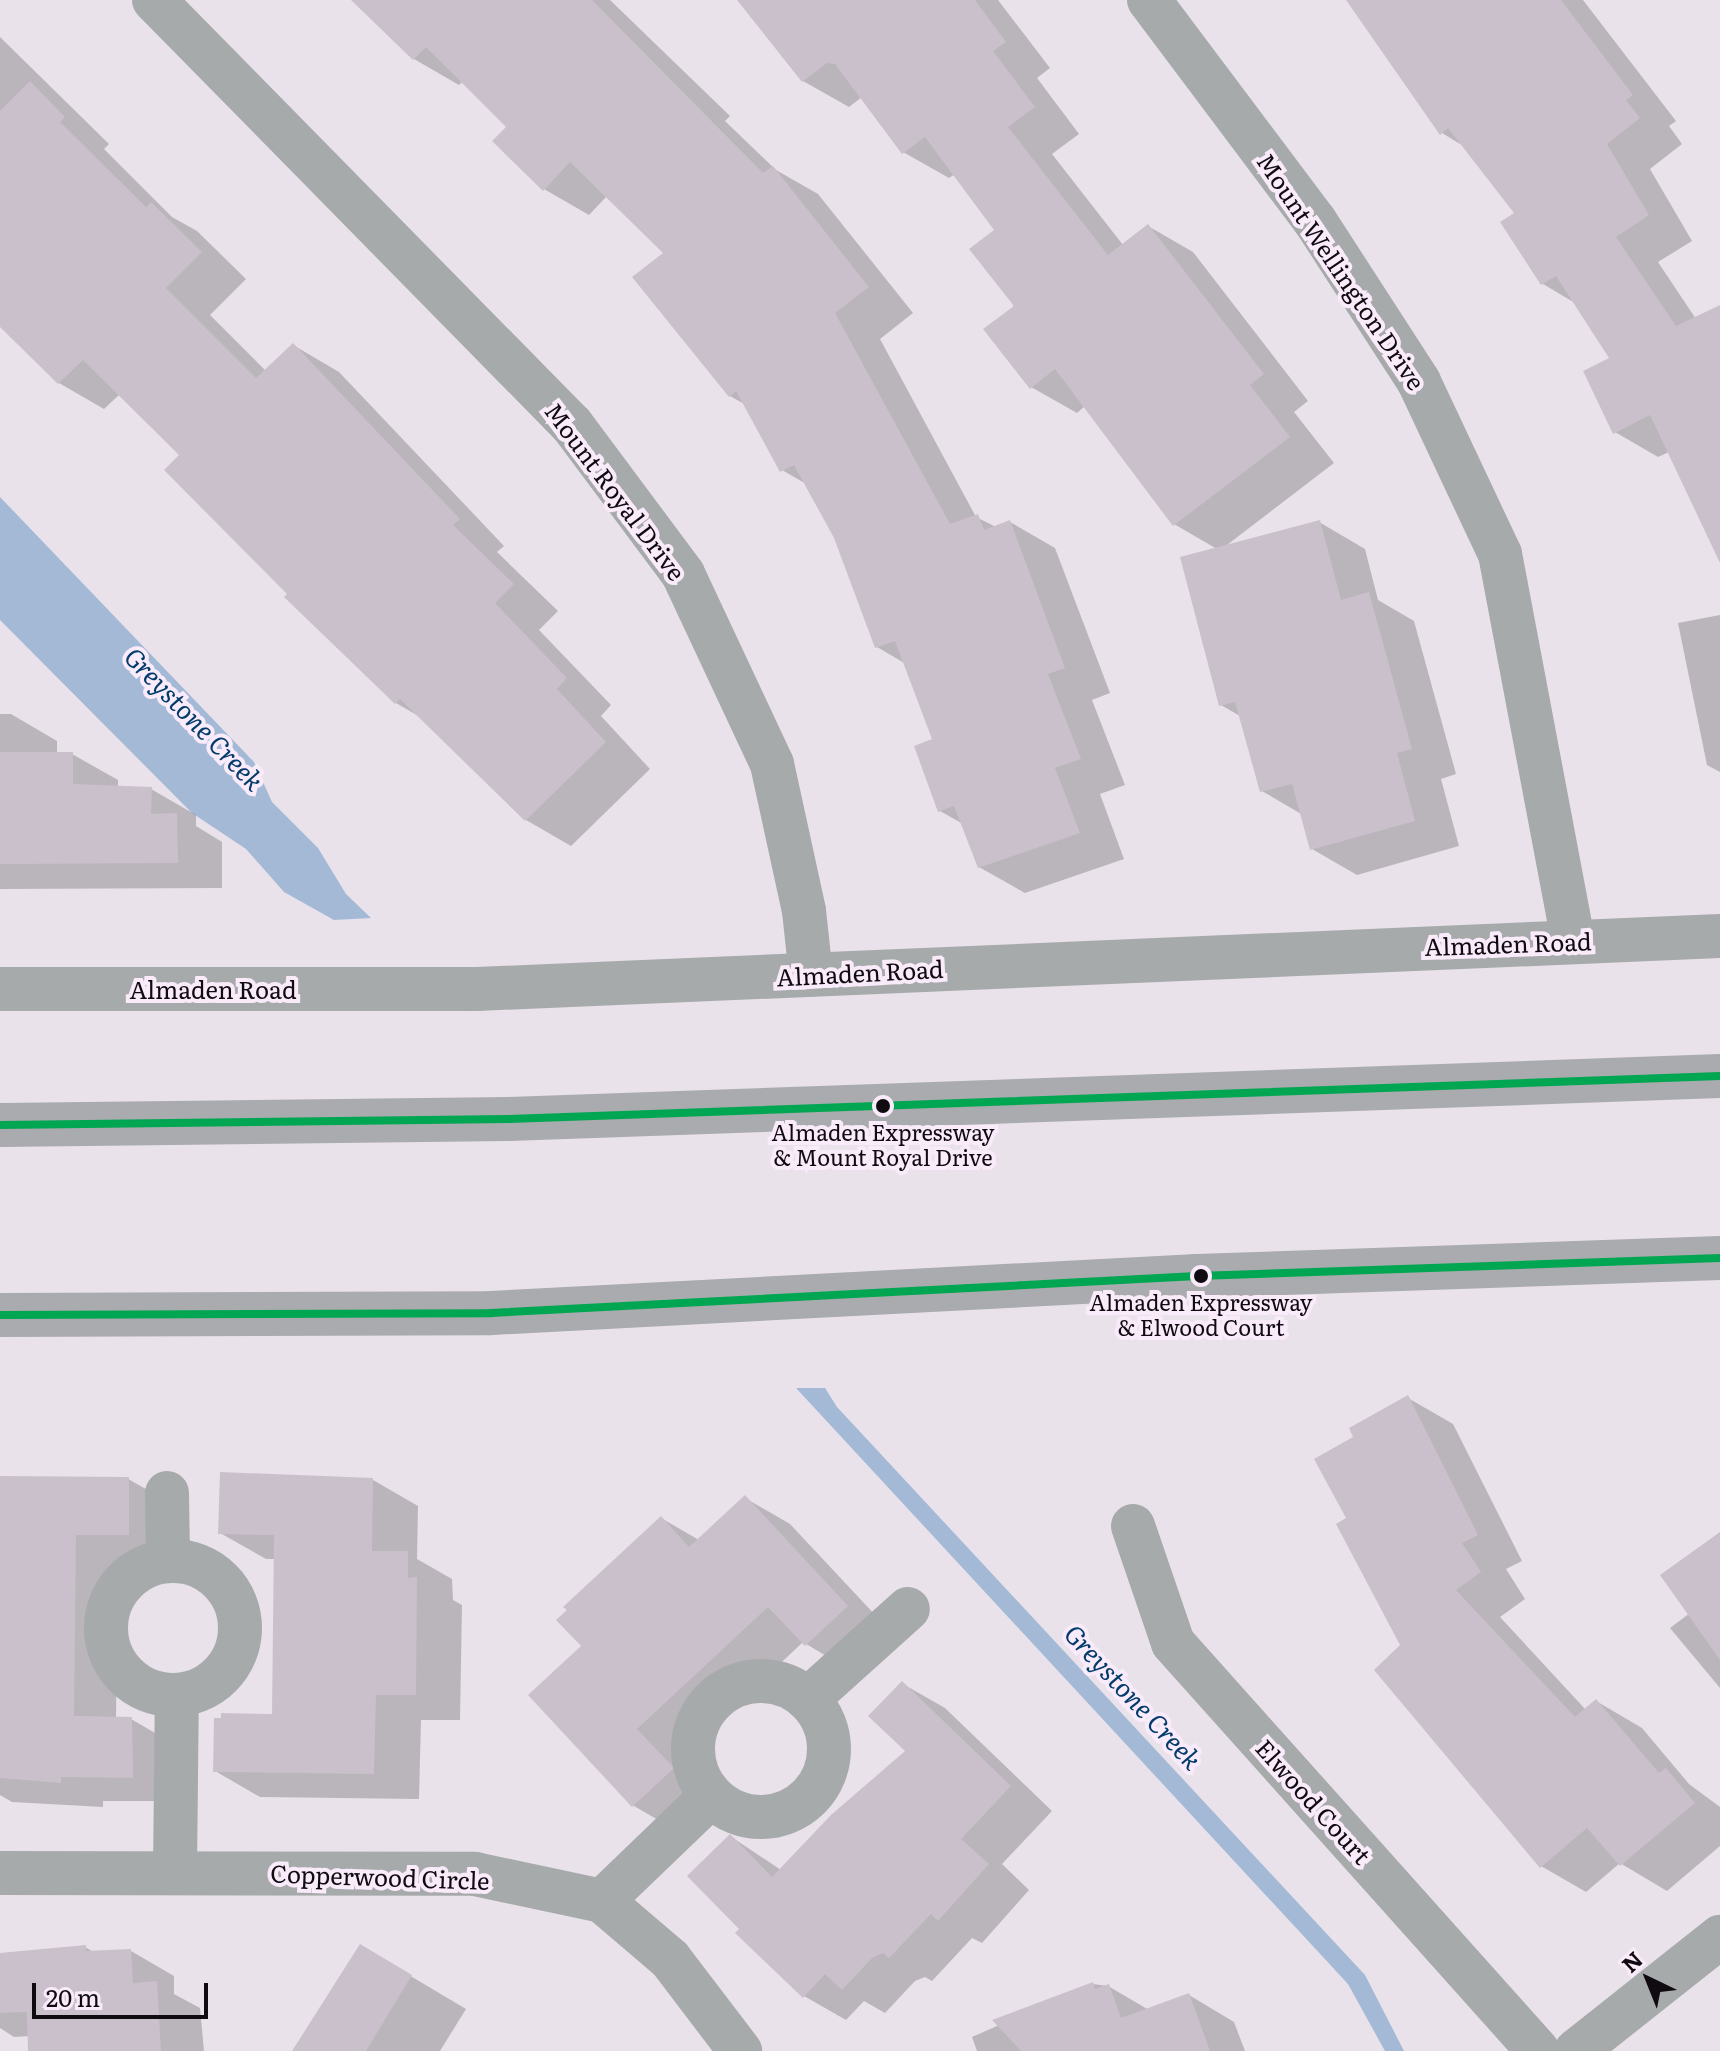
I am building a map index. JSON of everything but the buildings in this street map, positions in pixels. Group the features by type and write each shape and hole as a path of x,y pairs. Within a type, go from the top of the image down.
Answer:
{"main road":[{"path":"0,1125 524,1119 1720,1076"},
{"path":"0,1315 491,1313 1197,1276 1720,1258"}],"street":[{"name":"Mount Royal Drive","path":"154,0 572,425 683,574 772,764 804,911 811,975"},
{"name":"Mount Wellington Drive","path":"1149,0 1315,221 1419,382 1500,554 1573,939"},
{"name":"Almaden Road","path":"0,989 477,989 1573,939 1720,936"},
{"path":"167,1493 168,1560"},
{"name":"Elwood Court","path":"1133,1526 1173,1643 1538,2051"},
{"path":"168,1560 209,1570 236,1603 241,1624 238,1645 223,1673 197,1691 177,1696 153,1694 116,1666 106,1645 105,1621 125,1579 145,1566 168,1560"},
{"path":"809,1698 908,1609"},
{"path":"766,1680 809,1698 829,1736 829,1759 809,1797 792,1811 748,1817 711,1796 698,1777 694,1731 721,1693 766,1680"},
{"path":"175,1873 177,1696"},
{"path":"602,1901 711,1796"},
{"name":"Copperwood Circle","path":"0,1873 475,1874 602,1901 670,1959 740,2051"},
{"path":"1576,2051 1720,1937"}],"water":[{"name":"Greystone Creek","path":"0,497 254,762 272,802 318,848 346,894 371,918 334,920 284,892 246,849 192,813 0,620"},
{"path":"796,1388 825,1388 837,1407 1365,1975 1404,2051 1385,2051 1348,1984"}],"transit line":[{"path":"0,1125 509,1119 1720,1076"},
{"path":"0,1315 491,1313 1197,1276 1720,1258"}],"place":[{"name":"Almaden Expressway & Mount Royal Drive","path":"883,1106"},
{"name":"Almaden Expressway & Elwood Court","path":"1201,1276"}]}
